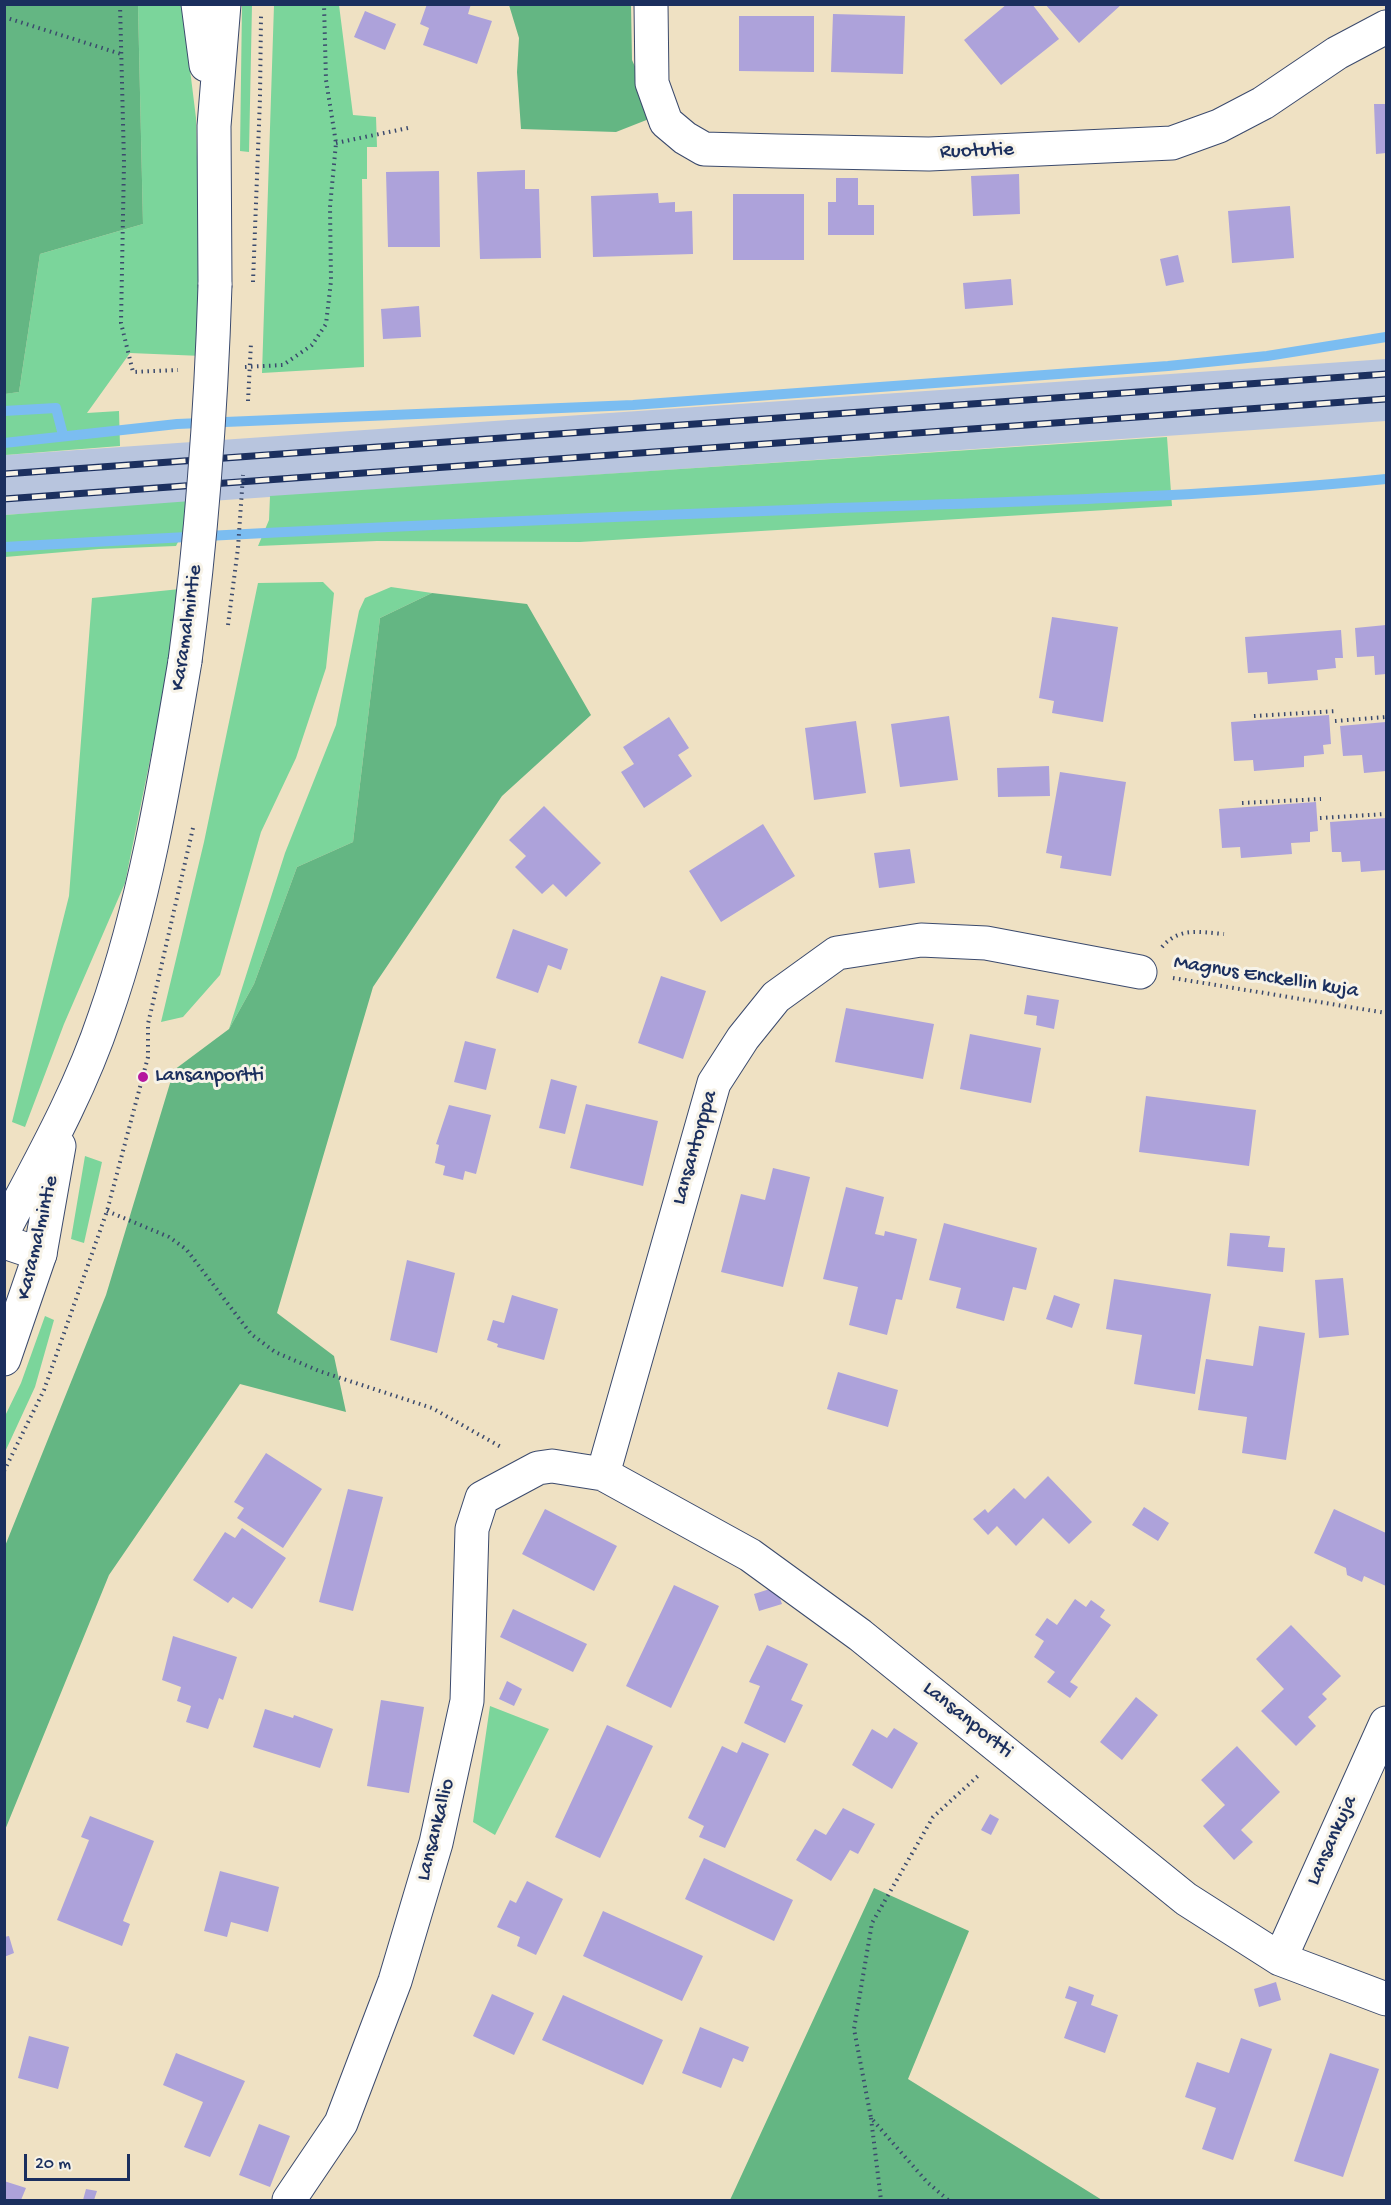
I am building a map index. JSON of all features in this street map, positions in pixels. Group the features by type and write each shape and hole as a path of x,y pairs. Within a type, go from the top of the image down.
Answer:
{"street":[{"name":"Karamalmintie","path":"198,4 214,126"},
{"name":"Karamalmintie","path":"4,1230 65,1114 105,1018 136,910 170,749 185,661 200,546 208,457 215,285 214,126 224,4"},
{"name":"Ruotutie","path":"651,4 652,83 666,122 685,138 704,149 929,154 1172,143 1219,126 1263,103 1337,53 1386,27"},
{"name":"Lansantorppa","path":"603,1474 714,1083 743,1038 776,997 837,953 921,940 986,943 1140,972"},
{"name":"Karamalmintie","path":"4,1359 40,1254 65,1114"},
{"path":"4,1242 40,1254"},
{"name":"Lansanportti","path":"538,1468 552,1466 603,1474 750,1555 860,1635 1186,1899 1280,1959 1386,1999"},
{"name":"Lansankallio","path":"290,2200 341,2123 396,1981 436,1843 467,1701 472,1529 482,1498 538,1468"},
{"name":"Lansankuja","path":"1280,1959 1386,1723"}],"path":[{"path":"120,4 124,162 121,322 133,372 186,370"},
{"path":"252,282 260,98 261,4"},
{"path":"240,367 283,365 312,345 326,324 331,281 330,207 336,143 326,80 324,4"},
{"path":"4,17 121,54"},
{"path":"336,143 408,128"},
{"path":"1254,716 1337,711"},
{"path":"1335,721 1386,717"},
{"path":"1242,803 1321,799"},
{"path":"1320,818 1386,814"},
{"path":"4,1471 44,1390 107,1211 148,1058 148,1024 187,863 195,816"},
{"path":"1140,972 1172,935 1195,931 1224,934"},
{"name":"Magnus Enckellin kuja","path":"1140,972 1386,1013"},
{"path":"107,1211 169,1237 186,1249 251,1334 275,1352 319,1371 432,1408 538,1468"},
{"path":"881,2200 871,2118 854,2029 872,1923 933,1817 970,1785 1000,1748"},
{"path":"871,2118 927,2182 948,2200"}],"shaded area":[{"path":"1386,359 1386,421 5,515 5,455"}],"green space":[{"path":"4,5 138,5 143,224 40,254 19,392 5,394"},
{"path":"138,5 182,5 196,118 202,356 130,353 87,413 119,411 120,446 5,455 4,394 19,392 40,254 143,224"},
{"path":"242,5 252,5 249,152 240,151"},
{"path":"274,5 339,5 353,115 376,117 377,147 367,147 367,179 362,179 364,367 262,373"},
{"path":"509,5 631,5 632,60 642,82 649,119 616,132 521,129 517,72 519,38"},
{"path":"1167,437 1172,506 580,542 377,541 258,546 269,520 270,496"},
{"path":"191,501 192,514 176,546 99,549 5,557 5,515"},
{"path":"323,582 334,593 326,668 296,758 261,832 220,975 183,1017 161,1022 204,842 258,583"},
{"path":"391,587 432,593 380,618 353,842 297,867 254,984 229,1029 285,853 336,725 359,611 365,598"},
{"path":"180,589 169,666 125,883 64,1024 25,1127 12,1122 69,896 92,598"},
{"path":"432,593 527,604 591,715 502,796 373,987 277,1313 334,1356 346,1412 240,1384 109,1575 5,1830 5,1546 106,1295 174,1070 229,1029 254,984 297,867 353,842 380,618"},
{"path":"85,1156 102,1162 84,1243 71,1239"},
{"path":"45,1316 54,1320 35,1387 5,1452 5,1416 21,1383"},
{"path":"490,1706 549,1729 495,1835 473,1822"},
{"path":"874,1888 969,1931 908,2079 1102,2200 730,2200"}],"building":[{"path":"427,4 471,4 468,14 492,21 477,64 423,45 429,28 420,24"},
{"path":"1007,4 1032,4 1059,39 1001,85 964,40"},
{"path":"1045,4 1122,4 1079,43"},
{"path":"365,11 396,24 385,50 354,37"},
{"path":"833,14 905,16 903,74 831,72"},
{"path":"739,16 814,16 814,72 739,71"},
{"path":"1374,104 1386,104 1386,153 1376,154"},
{"path":"525,170 525,189 539,189 541,258 480,259 477,172"},
{"path":"439,171 440,247 388,247 386,172"},
{"path":"1019,174 1020,214 973,216 971,176"},
{"path":"836,178 858,178 858,205 874,205 874,235 828,235 828,202 836,202"},
{"path":"658,193 659,203 675,202 675,212 692,211 693,254 593,257 591,196"},
{"path":"733,194 804,194 804,260 733,260"},
{"path":"1290,206 1294,258 1232,263 1228,211"},
{"path":"1178,255 1184,282 1166,286 1160,259"},
{"path":"1011,279 1013,305 965,309 963,283"},
{"path":"419,306 421,337 383,339 381,309"},
{"path":"1052,617 1118,627 1103,722 1052,713 1054,701 1039,698"},
{"path":"1386,625 1386,674 1375,675 1374,656 1357,657 1355,628"},
{"path":"1341,630 1343,658 1335,658 1336,668 1317,670 1318,680 1268,684 1267,672 1248,673 1245,637"},
{"path":"1329,715 1331,744 1323,745 1324,754 1304,756 1304,767 1254,771 1253,760 1234,761 1231,722"},
{"path":"949,716 958,780 900,787 891,724"},
{"path":"669,717 689,748 678,755 692,776 644,808 621,772 634,764 623,747"},
{"path":"856,721 866,793 814,800 805,728"},
{"path":"1386,722 1386,771 1364,773 1362,755 1343,756 1340,726"},
{"path":"1049,766 1050,796 998,797 997,768"},
{"path":"1060,772 1126,782 1111,876 1060,868 1062,856 1046,853"},
{"path":"1316,802 1318,831 1310,832 1310,842 1291,843 1292,854 1241,858 1240,847 1222,848 1219,809"},
{"path":"544,806 601,863 566,897 553,884 542,894 515,867 526,856 509,840"},
{"path":"1386,818 1386,870 1361,872 1360,861 1342,862 1341,852 1332,852 1330,822"},
{"path":"763,824 795,876 721,922 689,871"},
{"path":"910,849 915,883 879,888 874,853"},
{"path":"513,929 568,949 561,970 548,965 538,993 496,978"},
{"path":"661,976 706,991 683,1059 638,1043"},
{"path":"1027,995 1059,1000 1054,1029 1036,1025 1037,1016 1024,1014"},
{"path":"846,1008 934,1024 923,1079 835,1062"},
{"path":"970,1034 1041,1048 1031,1103 960,1089"},
{"path":"465,1041 496,1049 486,1090 454,1082"},
{"path":"551,1079 577,1086 565,1134 539,1128"},
{"path":"1146,1096 1256,1110 1249,1166 1139,1152"},
{"path":"586,1104 658,1121 643,1186 570,1168"},
{"path":"449,1105 491,1115 476,1174 465,1171 463,1180 443,1175 445,1166 435,1163 439,1145 436,1144"},
{"path":"773,1168 810,1177 783,1287 721,1272 741,1194 765,1200"},
{"path":"846,1187 884,1197 875,1234 884,1236 885,1231 917,1239 902,1300 896,1299 887,1335 849,1325 858,1287 823,1279"},
{"path":"944,1223 1037,1248 1026,1290 1013,1287 1004,1321 956,1308 961,1288 929,1280"},
{"path":"1230,1233 1270,1236 1268,1247 1285,1248 1283,1272 1227,1266"},
{"path":"407,1260 455,1273 437,1353 390,1340"},
{"path":"1343,1278 1349,1335 1319,1338 1315,1280"},
{"path":"1114,1279 1211,1294 1195,1394 1134,1384 1142,1335 1106,1329"},
{"path":"512,1295 558,1309 544,1360 497,1347 498,1344 487,1340 493,1320 504,1323"},
{"path":"1054,1295 1080,1304 1072,1328 1046,1319"},
{"path":"1259,1326 1305,1333 1286,1460 1242,1453 1247,1417 1198,1410 1206,1359 1253,1366"},
{"path":"838,1372 898,1390 888,1427 827,1409"},
{"path":"266,1453 322,1489 283,1548 237,1518 244,1508 234,1502"},
{"path":"1048,1476 1092,1522 1069,1544 1043,1518 1016,1546 997,1526 988,1535 973,1519 985,1509 988,1513 1014,1488 1025,1499"},
{"path":"348,1489 383,1497 353,1611 319,1602"},
{"path":"1144,1507 1169,1523 1158,1541 1132,1525"},
{"path":"545,1509 617,1546 594,1591 522,1554"},
{"path":"1334,1509 1386,1533 1386,1586 1364,1576 1362,1582 1347,1575 1346,1568 1314,1553"},
{"path":"242,1528 286,1558 252,1609 233,1597 228,1603 193,1580 225,1532 235,1538"},
{"path":"674,1585 719,1606 671,1708 626,1686"},
{"path":"776,1587 782,1604 759,1611 754,1594"},
{"path":"1075,1599 1086,1607 1091,1600 1105,1610 1100,1617 1111,1625 1070,1682 1078,1687 1070,1698 1047,1682 1055,1672 1034,1657 1044,1641 1035,1635 1047,1618 1057,1625"},
{"path":"513,1609 587,1644 573,1672 500,1637"},
{"path":"1291,1625 1341,1676 1322,1694 1327,1699 1308,1717 1316,1726 1296,1746 1261,1711 1284,1689 1256,1659"},
{"path":"173,1636 237,1657 223,1700 219,1698 208,1729 186,1722 191,1706 177,1701 181,1687 162,1680"},
{"path":"767,1645 808,1664 791,1700 803,1705 785,1743 744,1723 760,1686 749,1682"},
{"path":"507,1681 522,1689 514,1706 499,1699"},
{"path":"1136,1697 1158,1715 1122,1760 1100,1742"},
{"path":"381,1700 424,1707 409,1793 367,1786"},
{"path":"265,1709 293,1718 294,1715 333,1729 320,1768 253,1747"},
{"path":"607,1725 653,1746 600,1858 555,1837"},
{"path":"894,1728 918,1743 892,1789 852,1765 872,1729 887,1738"},
{"path":"742,1742 769,1754 725,1848 699,1837 704,1826 688,1818 722,1746 737,1753"},
{"path":"1237,1746 1280,1792 1241,1830 1253,1842 1234,1860 1203,1826 1225,1805 1201,1780"},
{"path":"843,1808 875,1824 858,1854 850,1850 831,1881 796,1860 815,1829 826,1835"},
{"path":"990,1814 999,1819 991,1835 981,1830"},
{"path":"90,1816 154,1841 123,1921 130,1924 122,1946 57,1920 89,1840 81,1837"},
{"path":"704,1858 793,1900 774,1941 685,1899"},
{"path":"220,1871 279,1887 268,1932 231,1922 227,1937 204,1931"},
{"path":"527,1881 563,1899 536,1955 517,1946 520,1937 497,1927 510,1900 516,1903"},
{"path":"603,1911 703,1956 682,2001 583,1956"},
{"path":"9,1936 14,1953 4,1957 4,1937"},
{"path":"1276,1982 1281,2000 1259,2007 1254,1989"},
{"path":"1069,1986 1094,1995 1091,2005 1118,2015 1105,2053 1064,2038 1077,2002 1065,1998"},
{"path":"492,1994 534,2013 514,2055 473,2036"},
{"path":"563,1995 663,2040 643,2085 542,2040"},
{"path":"700,2027 749,2047 743,2062 733,2058 721,2088 682,2073"},
{"path":"29,2036 69,2047 58,2089 18,2078"},
{"path":"1241,2038 1272,2049 1233,2160 1202,2149 1216,2108 1185,2097 1197,2062 1229,2073"},
{"path":"176,2053 245,2081 210,2157 184,2147 203,2102 163,2085"},
{"path":"1330,2053 1379,2069 1343,2177 1294,2161"},
{"path":"259,2124 290,2136 270,2187 239,2175"},
{"path":"4,2181 26,2188 21,2200 4,2200"},
{"path":"86,2189 97,2191 94,2200 83,2200"}],"waterway":[{"path":"4,443 177,424 633,405 1168,366 1267,356 1386,337"},
{"path":"4,411 56,408 63,435"},
{"path":"4,547 495,522 1088,499 1312,486 1386,479"}],"railway":[{"path":"4,474 1386,374"},
{"path":"4,499 1386,399"}],"place":[{"name":"Lansanportti","path":"143,1077"}]}
